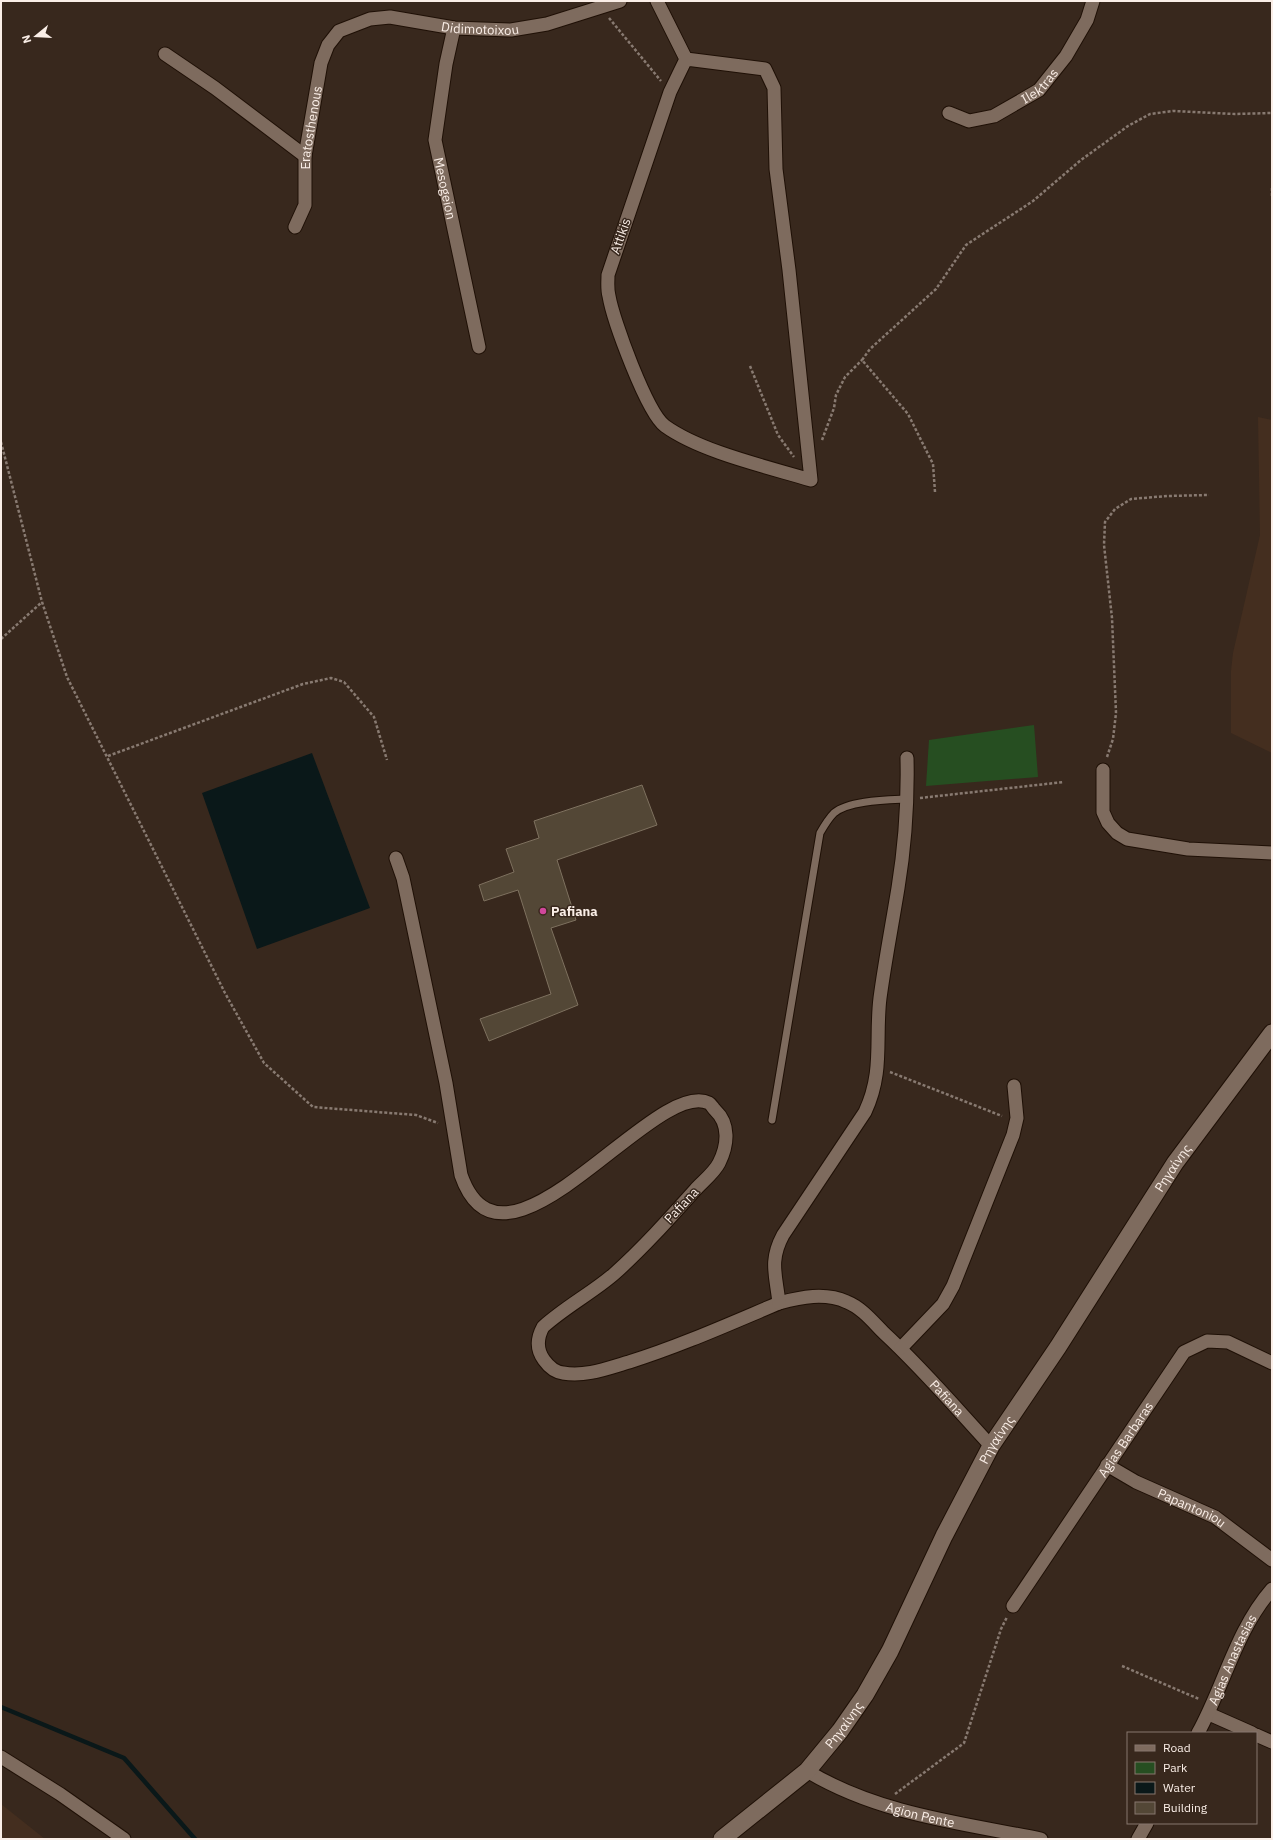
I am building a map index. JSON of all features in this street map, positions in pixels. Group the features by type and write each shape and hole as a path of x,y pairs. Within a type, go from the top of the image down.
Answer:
{"street":[{"name":"Didimotoixou","path":"339,31 370,19 390,17 454,28 511,30 547,24 620,1"},
{"path":"657,1 686,59"},
{"name":"Ilektras","path":"949,113 969,121 994,116 1039,90 1066,56 1087,20 1093,1"},
{"name":"Mesogeion","path":"454,28 446,64 435,140 479,347"},
{"name":"Eratosthenous","path":"295,228 305,205 305,156 321,63 328,45 339,31"},
{"path":"165,54 216,88 305,156"},
{"name":"Attikis","path":"686,59 766,69 774,88 776,169 790,270 811,480 709,448 678,435 664,426 655,416 629,359 609,296 608,275 614,251 670,92 686,59"},
{"path":"779,1303 774,1267 776,1248 866,1112 874,1094 878,1067 879,1011 883,973 899,886 908,799 907,758"},
{"path":"1103,770 1102,812 1108,823 1117,833 1127,839 1188,849 1272,853"},
{"name":"Pafiana","path":"396,858 403,878 446,1083 461,1175 466,1189 474,1199 485,1208 498,1212 510,1212 533,1205 557,1192 589,1170 653,1118 677,1105 695,1101 709,1103 720,1114 726,1127 725,1148 718,1164 686,1200 613,1274 543,1327 538,1336 540,1355 547,1365 554,1370 563,1373 574,1374 597,1372 664,1351 779,1303 798,1298 816,1296 832,1298 848,1302 864,1313 901,1348 991,1446"},
{"name":"Ρηγαίνης","path":"722,1839 807,1771 840,1731 868,1689 890,1651 944,1536 991,1446 1058,1347 1175,1163 1272,1033"},
{"path":"901,1348 943,1304 949,1295 1013,1136 1016,1122 1017,1102 1014,1086"},
{"name":"Agias Barbaras","path":"1013,1606 1106,1465 1184,1352 1207,1341 1228,1342 1272,1363"},
{"name":"Papantoniou","path":"1106,1465 1136,1482 1215,1517 1272,1560"},
{"name":"Agias Anastasias","path":"1198,1732 1242,1634 1260,1603 1272,1589"},
{"path":"1210,1709 1250,1732"},
{"path":"1257,1735 1272,1742"},
{"path":"1,1757 60,1794 124,1839"},
{"name":"Agion Pente","path":"807,1771 832,1786 909,1813 1040,1839"},
{"path":"1138,1839 1146,1824"}],"lane":[{"path":"772,1120 820,833 827,820 836,811 856,804 872,801 908,799"}],"path":[{"path":"601,8 670,92"},
{"path":"935,492 933,464 908,414 862,360 870,349 936,289 966,246 1033,201 1081,160 1128,126 1150,114 1173,111 1235,114 1272,113"},
{"path":"1272,188 1272,197"},
{"path":"1,442 42,602 67,677 108,756 225,993 264,1063 313,1107 416,1115 453,1128"},
{"path":"1103,770 1113,740 1116,712 1112,618 1104,545 1106,522 1115,508 1131,499 1209,495"},
{"path":"1,639 42,602"},
{"path":"108,756 303,684 331,678 344,682 374,717 387,760"},
{"path":"908,799 1064,782"},
{"path":"878,1067 1016,1122"},
{"path":"882,1804 964,1742 1001,1630 1013,1606"},
{"path":"1122,1666 1210,1709"}],"shaded area":[{"path":"1258,417 1272,420 1272,753 1231,733 1231,671 1233,653 1260,535"},
{"path":"1,1804 45,1839 1,1839"}],"green space":[{"path":"1034,725 1038,777 926,786 929,740"}],"water":[{"path":"312,753 370,908 257,949 202,793"}],"building":[{"path":"642,785 657,825 557,860 576,920 551,928 578,1005 489,1041 480,1019 551,994 518,890 484,901 479,885 514,872 506,849 539,838 534,821"}],"waterway":[{"path":"1,1707 124,1758 195,1839"}],"place":[{"name":"Pafiana","path":"543,911"}]}
